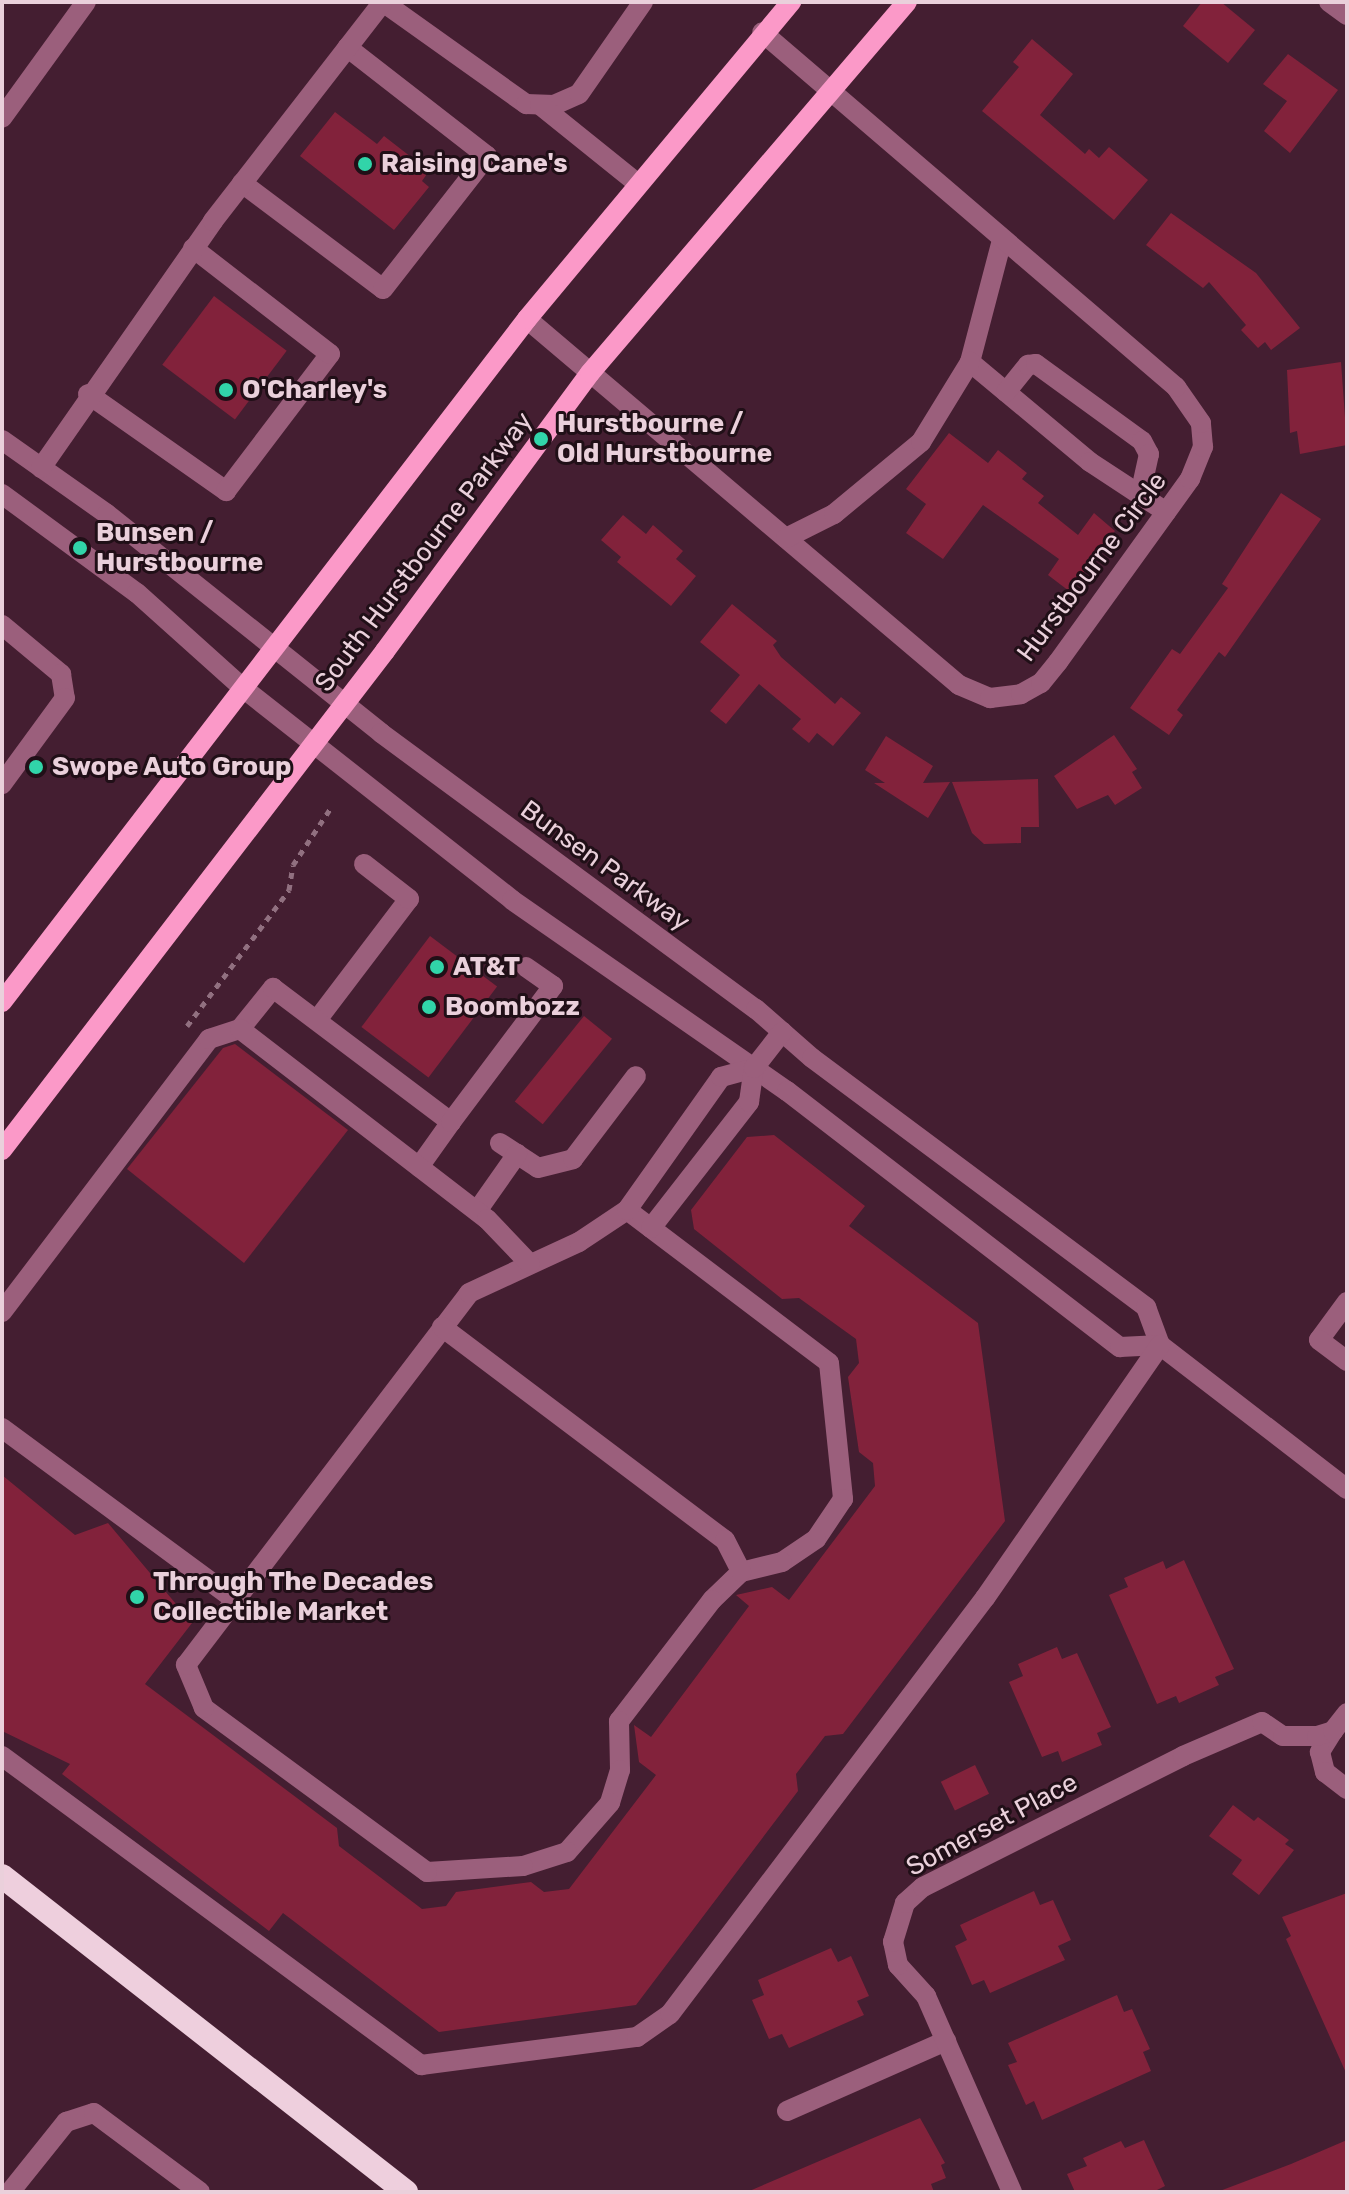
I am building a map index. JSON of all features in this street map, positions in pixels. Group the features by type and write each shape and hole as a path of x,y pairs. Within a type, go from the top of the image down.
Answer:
{"highway":[{"path":"2,1876 406,2192"}],"main road":[{"path":"2,1002 527,319 762,32 791,2"},
{"name":"South Hurstbourne Parkway","path":"2,1150 590,373 829,89 907,2"}],"street":[{"path":"2,118 86,2"},
{"path":"41,468 88,394 193,248 383,2 526,104 554,105 579,94 643,2"},
{"path":"1329,2 1347,15"},
{"name":"Hurstbourne Circle","path":"527,319 959,685 1000,699 1041,683 1197,466 1203,447 1201,423 1191,403 762,32"},
{"path":"242,183 383,289 487,156 347,47"},
{"path":"540,105 637,183"},
{"path":"786,538 834,514 921,442 970,362 1002,240"},
{"path":"88,394 226,491 330,354 193,248"},
{"path":"970,362 1090,462 1166,512"},
{"path":"1006,392 1028,365 1036,364 1142,441 1149,454 1140,495"},
{"name":"Bunsen Parkway","path":"2,440 276,647 343,703 1146,1307 1160,1345"},
{"path":"2,494 137,593 243,688 512,900 754,1068 1120,1347 1160,1345 1347,1489"},
{"path":"2,625 61,674 65,698 2,784"},
{"path":"317,1020 409,899 364,864"},
{"path":"419,1167 553,986 526,967"},
{"path":"2,1312 209,1039 240,1029 273,988 451,1122"},
{"path":"240,1029 477,1211 530,1264"},
{"path":"651,1228 749,1102 754,1068 782,1032"},
{"path":"627,1210 829,1363 843,1499 816,1539 782,1562 741,1572 712,1600 619,1721 620,1770 610,1803 567,1852 523,1866 427,1872 204,1708 186,1665 469,1293 579,1242 627,1210 721,1077 754,1068"},
{"path":"477,1211 509,1149 538,1168 573,1159 636,1076"},
{"path":"1347,1302 1319,1340 1347,1361"},
{"path":"442,1327 725,1540 741,1572"},
{"path":"2,1756 421,2065 637,2037 670,2014 947,1648 1160,1345"},
{"path":"2,1428 234,1599"},
{"path":"1347,1713 1320,1752 1325,1772 1347,1789"},
{"name":"Somerset Place","path":"1012,2192 926,1996 898,1965 893,1942 905,1903 923,1887 1183,1756 1262,1722 1300,1740 1333,1731"},
{"path":"787,2111 946,2041"},
{"path":"10,2192 66,2122 94,2113 200,2192"}],"path":[{"path":"184,1029 289,890 293,865 330,809"}],"building":[{"path":"1202,2 1221,2 1255,30 1228,63 1183,26"},
{"path":"1032,39 1073,74 1040,115 1085,154 1089,149 1099,158 1109,147 1148,180 1114,220 982,111 1019,67 1013,62"},
{"path":"1288,54 1338,90 1290,153 1264,131 1287,101 1263,84"},
{"name":"Raising Cane's","path":"335,112 377,144 384,136 429,171 422,181 429,187 394,230 300,156"},
{"path":"1171,213 1256,273 1300,328 1271,350 1265,342 1258,348 1241,330 1246,325 1209,282 1203,288 1146,245"},
{"name":"O'Charley's","path":"214,296 287,351 235,419 162,365"},
{"path":"1341,362 1347,445 1300,454 1297,431 1290,433 1287,370"},
{"path":"949,433 988,463 998,450 1027,473 1022,479 1044,496 1038,503 1078,535 1094,513 1115,531 1069,591 1048,575 1059,559 983,505 943,559 906,533 926,504 906,489"},
{"path":"1281,493 1321,519 1225,657 1219,652 1177,710 1183,715 1169,735 1130,708 1172,649 1180,654 1228,588 1222,584"},
{"path":"623,515 646,534 653,525 683,551 676,559 696,576 671,606 617,562 621,557 601,540"},
{"path":"732,604 777,641 773,645 781,657 835,704 841,697 861,713 833,746 817,733 809,743 792,729 801,719 759,684 726,724 710,711 740,675 700,642"},
{"path":"1114,735 1137,769 1132,772 1142,788 1115,805 1108,795 1077,809 1054,776"},
{"path":"886,736 933,766 923,783 950,782 928,818 874,783 885,783 865,770"},
{"path":"1038,779 1039,827 1021,827 1021,843 984,844 972,833 952,782"},
{"name":"Boombozz","path":"430,936 497,987 428,1078 361,1027"},
{"path":"584,1016 612,1039 543,1124 515,1101"},
{"path":"235,1044 348,1130 244,1263 127,1169 223,1048"},
{"path":"774,1135 865,1206 849,1226 978,1323 1005,1521 843,1734 825,1736 796,1774 798,1791 636,2005 439,2032 283,1913 269,1931 62,1774 70,1764 2,1731 2,1475 75,1535 108,1523 192,1623 145,1684 337,1828 339,1846 422,1909 446,1906 456,1892 531,1882 544,1892 569,1889 656,1775 639,1762 634,1725 651,1737 749,1606 736,1595 772,1587 789,1600 875,1486 873,1463 859,1452 848,1377 859,1363 856,1339 799,1298 782,1299 694,1229 691,1210 747,1137"},
{"path":"1184,1560 1234,1669 1215,1677 1219,1685 1179,1703 1176,1696 1157,1704 1109,1595 1128,1587 1124,1578 1163,1561 1166,1569"},
{"path":"1057,1647 1062,1659 1077,1653 1111,1727 1097,1733 1102,1745 1062,1762 1058,1751 1042,1757 1009,1682 1023,1676 1018,1664"},
{"path":"975,1765 989,1794 955,1810 941,1782"},
{"path":"1233,1805 1254,1821 1258,1817 1289,1840 1285,1844 1294,1850 1259,1895 1232,1874 1242,1860 1209,1836"},
{"path":"1034,1891 1040,1905 1053,1900 1071,1940 1058,1946 1065,1960 990,1993 984,1980 972,1985 955,1946 967,1940 960,1925"},
{"path":"1347,1893 1347,2075 1286,1939 1291,1936 1282,1917"},
{"path":"831,1948 838,1962 851,1956 869,1996 857,2001 864,2015 789,2048 782,2034 769,2039 752,2000 764,1995 758,1980"},
{"path":"1117,1995 1124,2012 1132,2009 1150,2049 1143,2052 1151,2071 1042,2120 1034,2101 1026,2105 1008,2065 1017,2062 1008,2043"},
{"path":"920,2118 945,2163 941,2165 946,2178 931,2184 934,2192 747,2192"},
{"path":"1144,2140 1165,2186 1153,2192 1075,2192 1067,2174 1087,2166 1083,2158 1121,2141 1125,2148"},
{"path":"1347,2140 1347,2192 1217,2192 1291,2164"}],"place":[{"name":"Raising Cane's","path":"365,164"},
{"name":"O'Charley's","path":"226,390"},
{"name":"Hurstbourne / Old Hurstbourne","path":"541,439"},
{"name":"Bunsen / Hurstbourne","path":"80,548"},
{"name":"Swope Auto Group","path":"36,767"},
{"name":"AT&T","path":"437,967"},
{"name":"Boombozz","path":"429,1007"},
{"name":"Through The Decades Collectible Market","path":"137,1597"}]}
